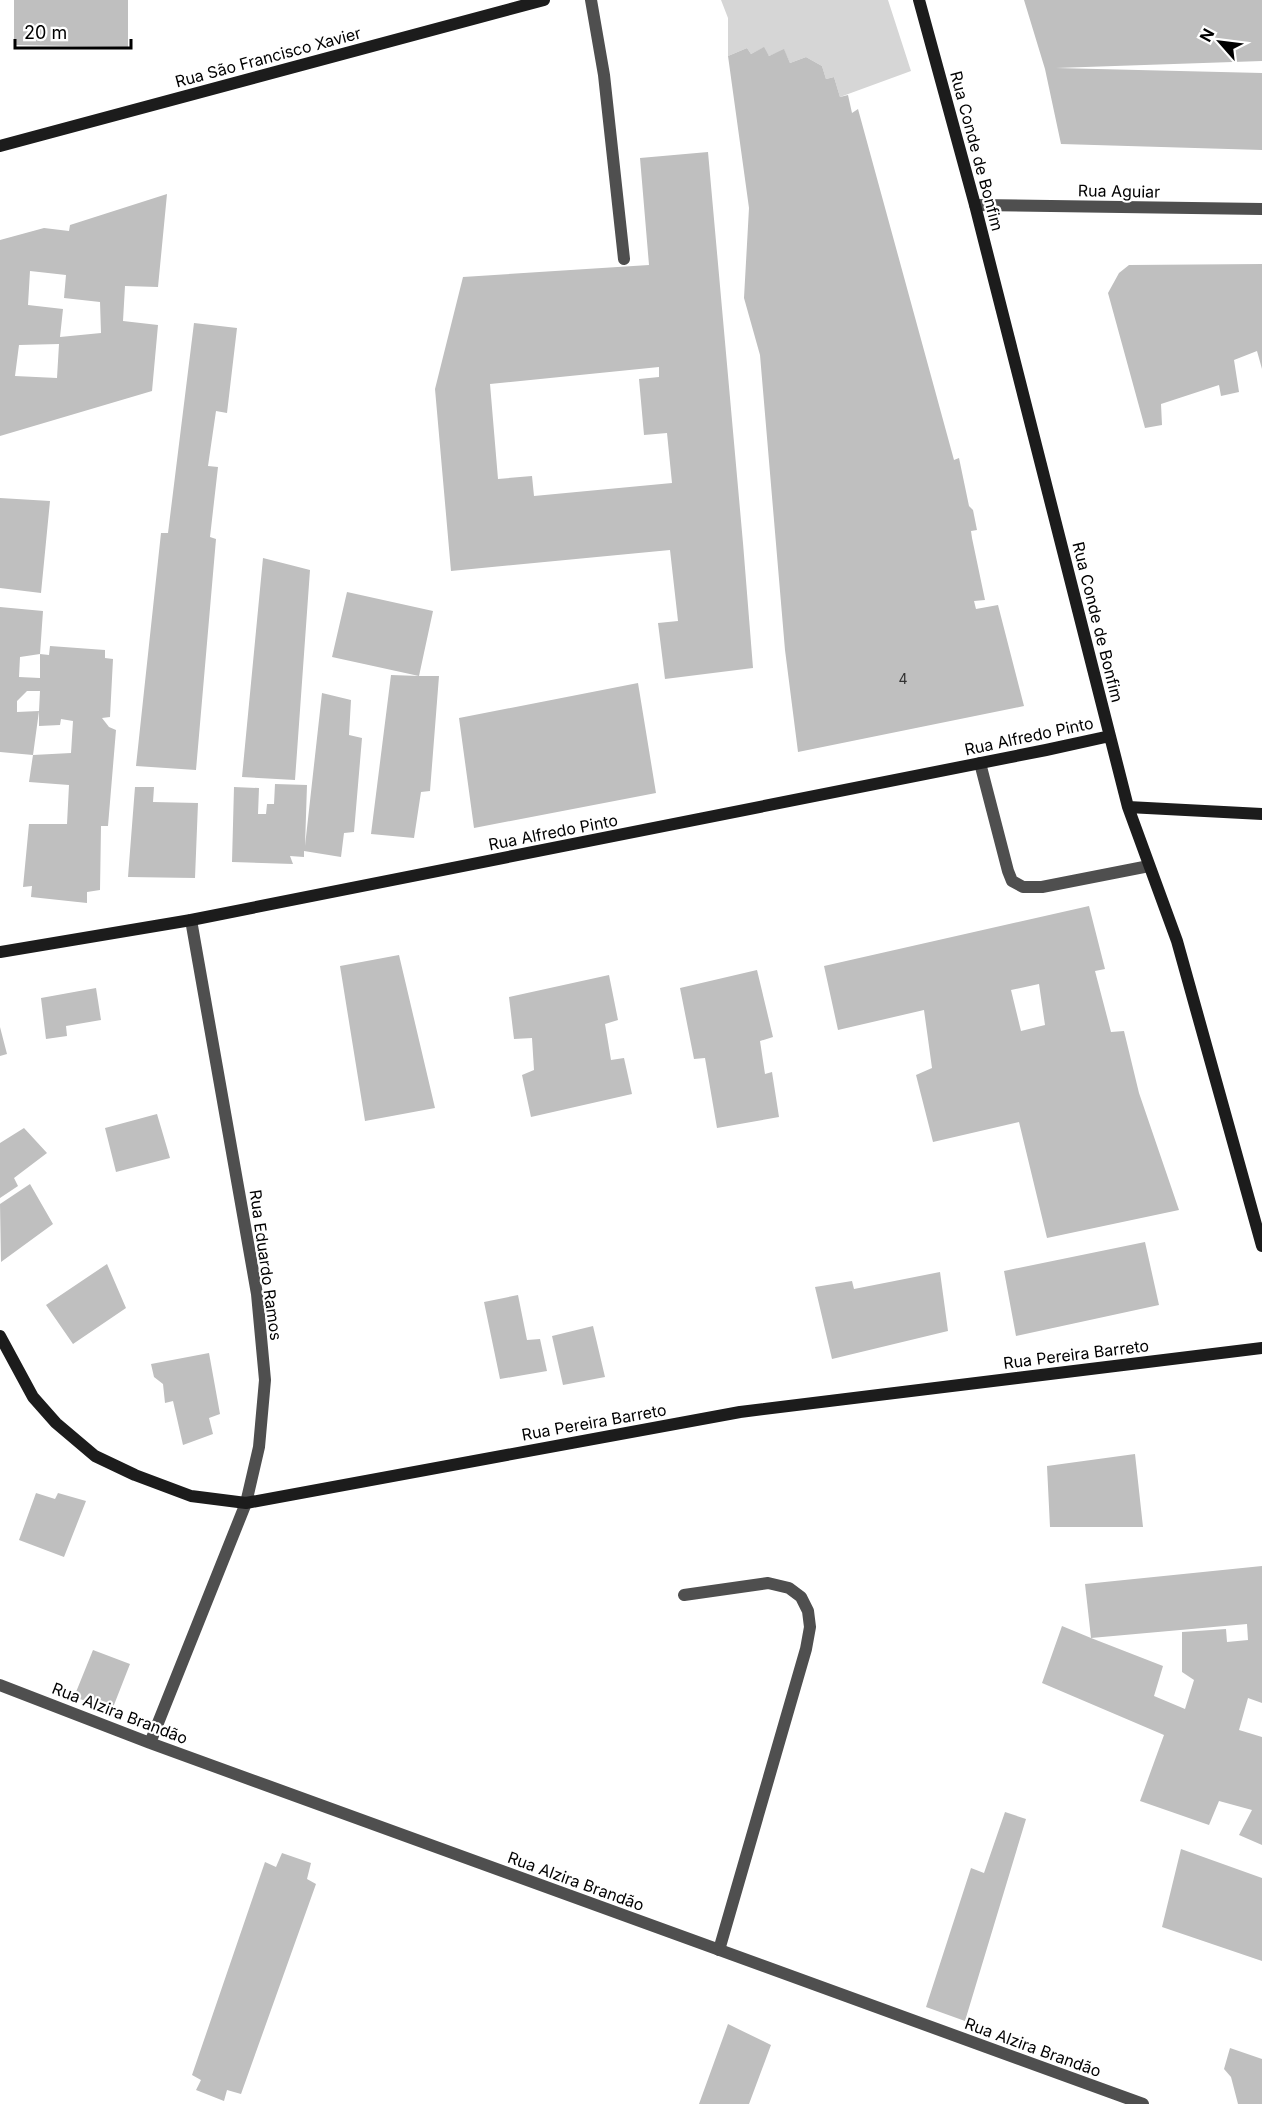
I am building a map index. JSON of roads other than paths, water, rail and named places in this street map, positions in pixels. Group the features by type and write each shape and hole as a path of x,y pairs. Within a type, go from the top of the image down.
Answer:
{"street":[{"name":"Rua São Francisco Xavier","path":"0,146 544,0"},
{"path":"591,0 604,75 624,259"},
{"name":"Rua Conde de Bonfim","path":"919,0 975,206 1128,807 1177,941 1262,1246"},
{"name":"Rua Aguiar","path":"975,206 1262,209"},
{"name":"Rua Alfredo Pinto","path":"0,952 191,920 1110,735"},
{"path":"980,763 1012,881 1023,887 1042,887 1149,866"},
{"path":"1128,807 1262,814"},
{"name":"Rua Eduardo Ramos","path":"150,1743 246,1503 259,1448 264,1380 257,1294 191,920"},
{"name":"Rua Pereira Barreto","path":"0,1336 33,1397 56,1423 94,1456 135,1475 191,1496 246,1503 740,1412 1262,1348"},
{"path":"684,1594 768,1583 789,1588 801,1597 808,1611 810,1627 803,1660 720,1950"},
{"name":"Rua Alzira Brandão","path":"0,1685 150,1743 1143,2104"}]}
